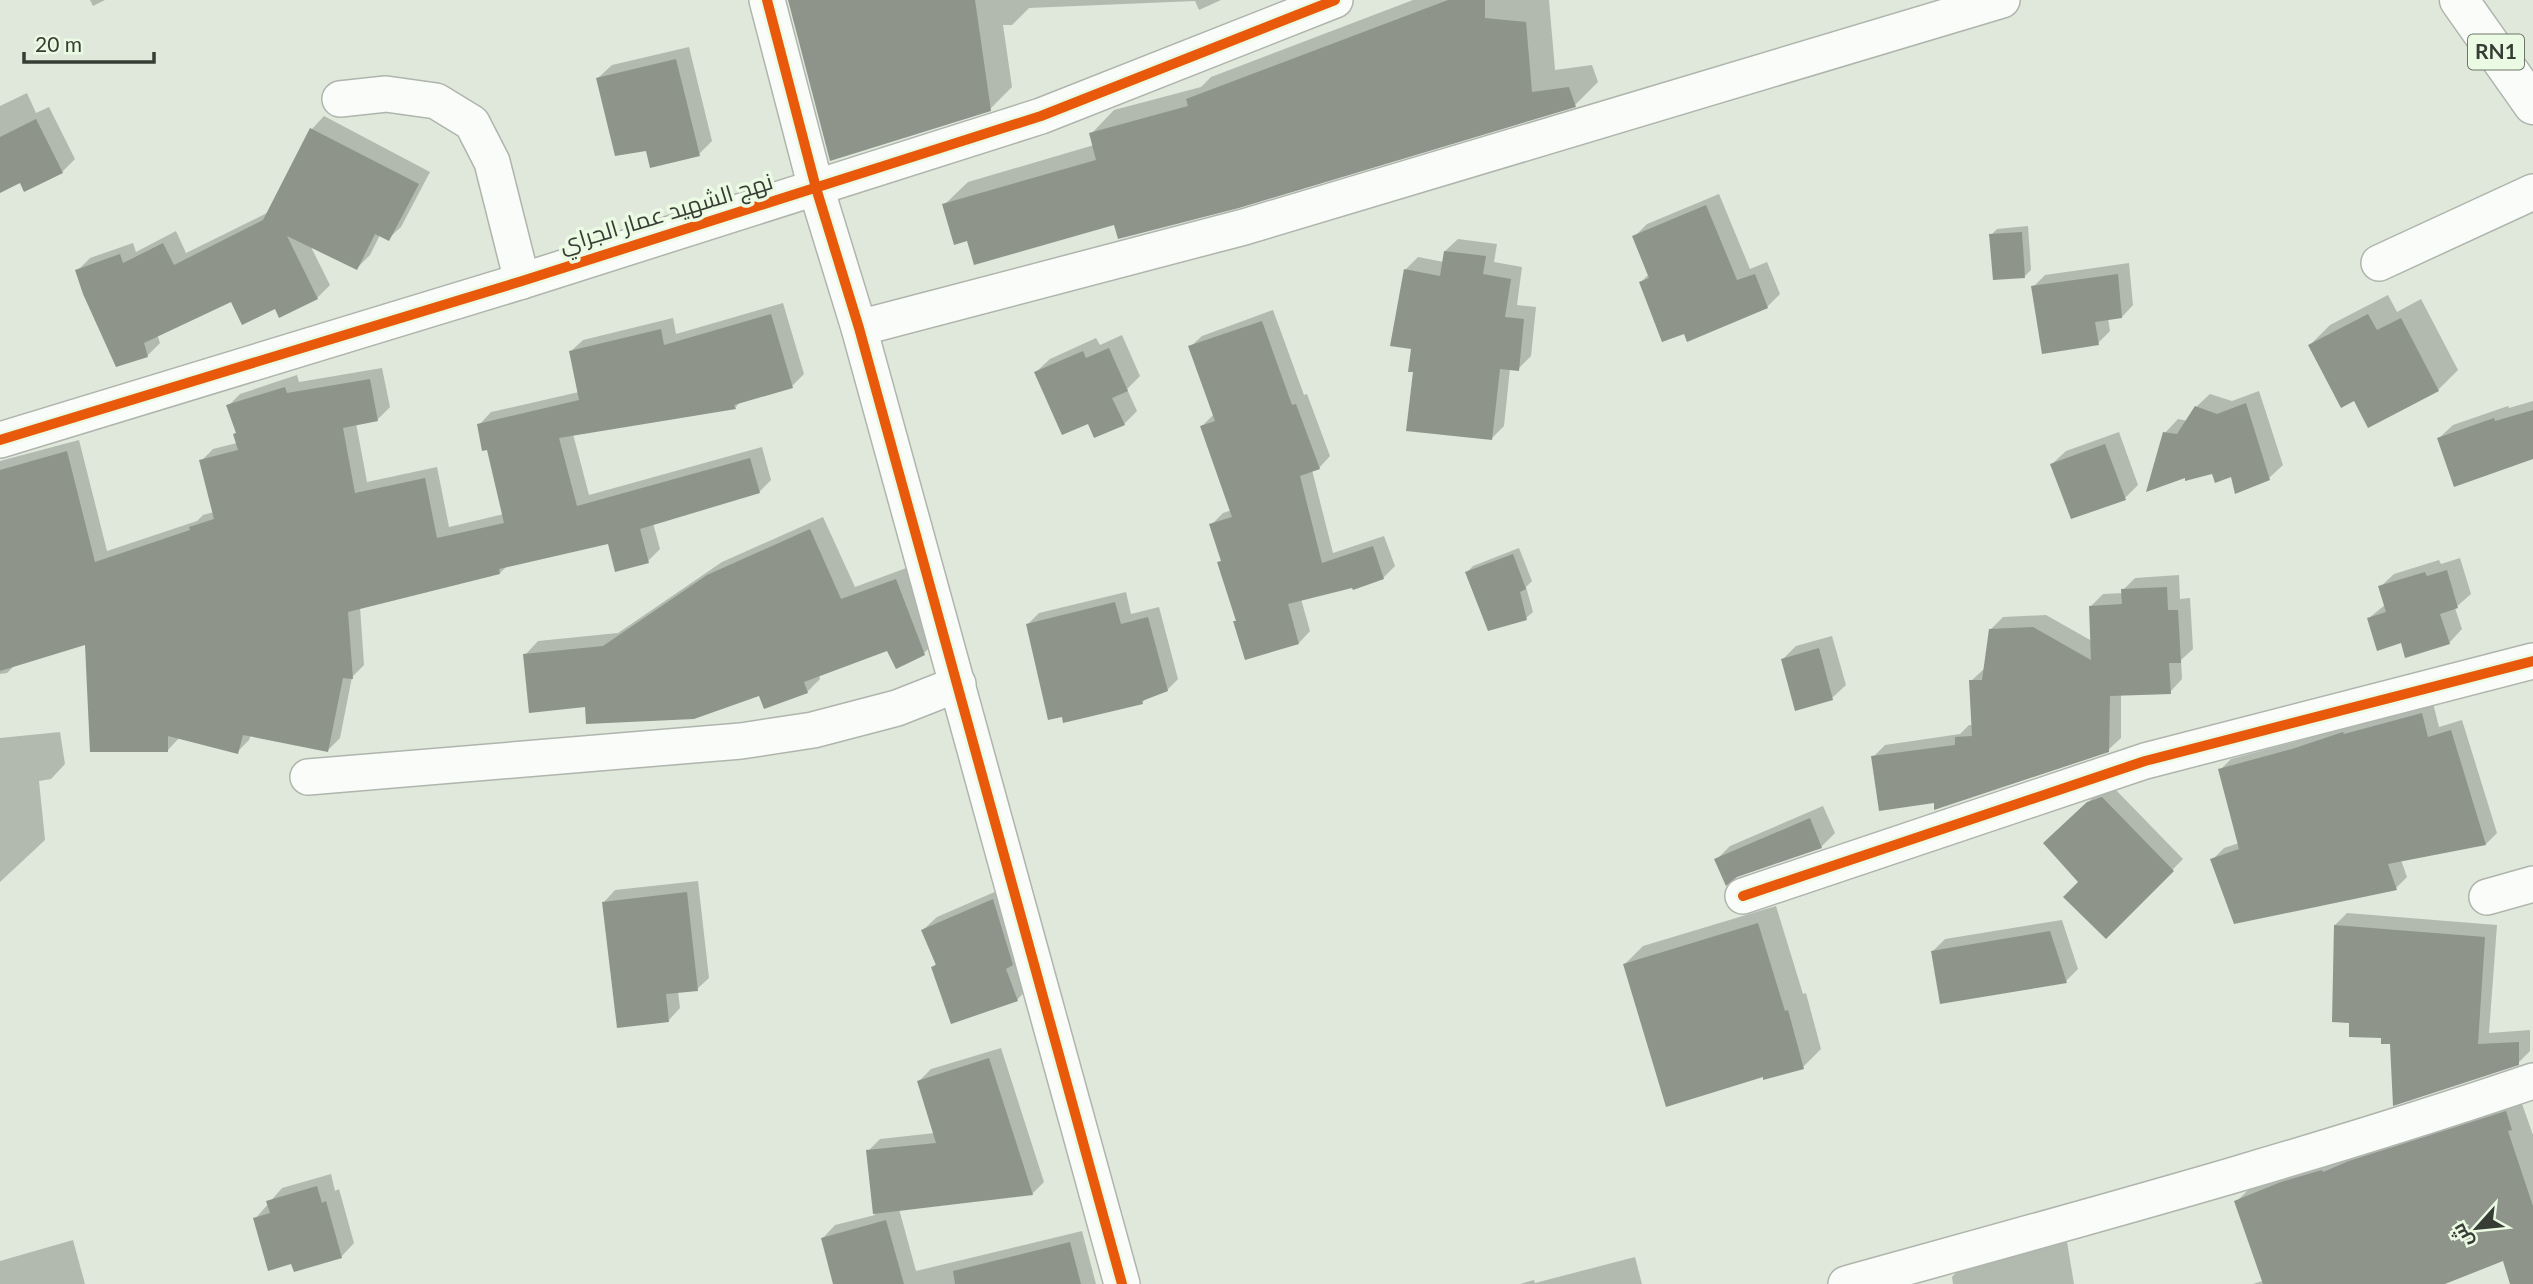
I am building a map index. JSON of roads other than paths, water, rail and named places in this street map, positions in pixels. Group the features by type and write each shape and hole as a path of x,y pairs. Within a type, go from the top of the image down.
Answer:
{"main road":[{"name":"RN1","path":"2459,0 2533,105"}],"street":[{"path":"767,0 816,188 859,328 1122,1284"},
{"name":"نهج الشهيد عمار الجراي","path":"0,440 522,281 1041,116 1335,0"},
{"path":"859,328 1244,227 2002,0"},
{"path":"340,99 386,94 436,101 472,123 492,162 522,281"},
{"path":"2379,263 2533,192"},
{"path":"1743,896 2145,761 2533,660"},
{"path":"308,777 741,741 813,730 897,708 958,684"},
{"path":"2487,897 2533,884"},
{"path":"1846,1284 2401,1126 2533,1081"}]}
